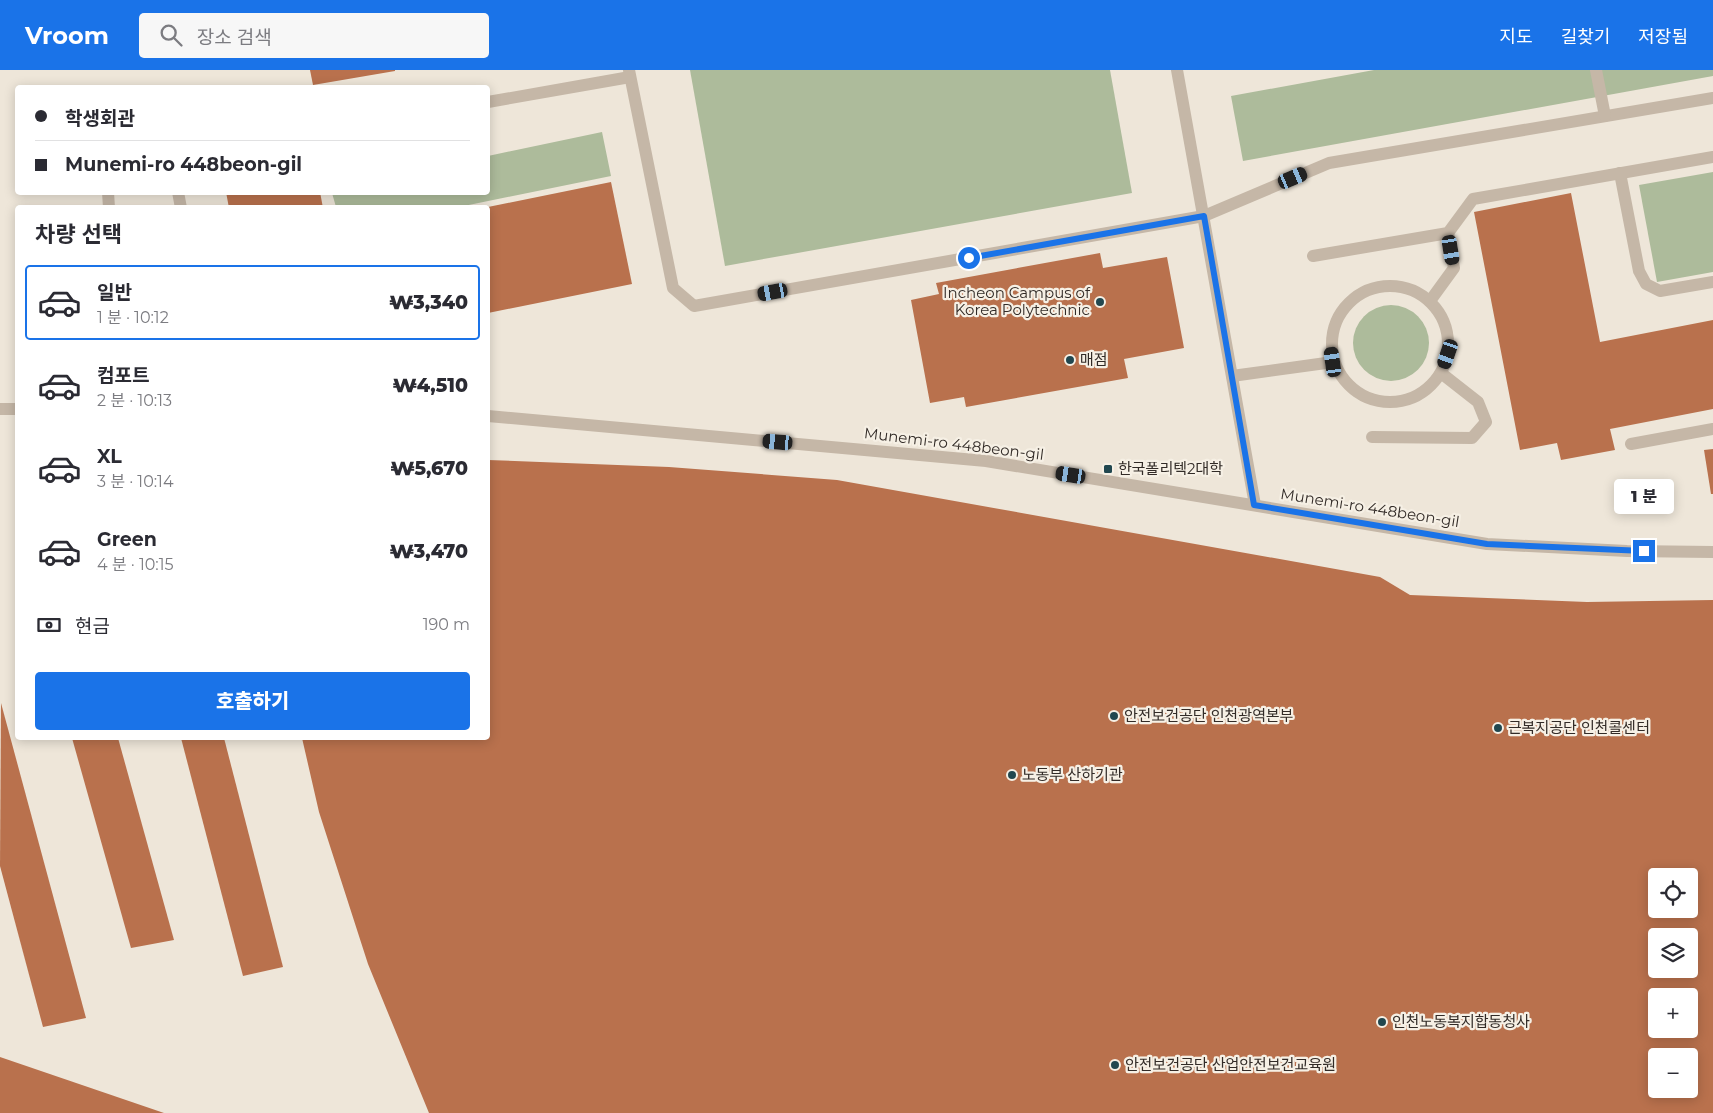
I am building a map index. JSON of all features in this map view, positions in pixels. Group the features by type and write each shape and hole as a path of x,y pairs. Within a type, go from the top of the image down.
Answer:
{"street":[{"path":"1177,70 1254,505"},
{"path":"1596,70 1605,116"},
{"path":"490,102 629,74 673,288 694,306 1204,216 1329,163 1713,98"},
{"path":"1313,256 1448,233 1473,199 1713,157"},
{"path":"1620,173 1639,271 1646,284 1660,291 1713,282"},
{"path":"1430,301 1454,268 1448,233"},
{"path":"1395,285 1414,290 1430,301 1441,316 1448,335 1448,354 1442,373 1429,388 1413,398 1394,403 1374,401 1356,393 1342,379 1333,362 1330,342 1334,324 1344,307 1358,294 1376,287 1395,285"},
{"path":"1232,376 1333,362"},
{"path":"1372,437 1472,438 1486,422 1478,402 1442,373"},
{"path":"0,409 15,409"},
{"name":"Munemi-ro 448beon-gil","path":"490,416 986,461 1487,544 1627,551 1713,552"},
{"path":"1631,444 1713,429"}],"green space":[{"path":"690,70 1110,70 1132,193 725,266"},
{"path":"1374,70 1713,70 1713,76 1243,161 1231,96"},
{"path":"602,132 611,176 469,205 335,205 333,195 490,195 490,156"},
{"path":"1713,172 1713,272 1657,282 1639,185"},
{"path":"1384,305 1398,305 1412,311 1423,322 1429,336 1426,358 1418,370 1398,381 1384,381 1370,375 1359,364 1353,350 1353,336 1359,322 1370,311"}],"building":[{"path":"310,70 395,70 395,71 313,85"},
{"path":"611,182 632,284 490,313 490,207"},
{"path":"1571,193 1600,342 1713,320 1713,409 1610,429 1615,450 1561,460 1557,443 1520,450 1474,212"},
{"path":"227,195 321,195 322,205 228,205"},
{"path":"1100,253 1103,268 1167,257 1184,348 1124,359 1128,378 966,407 964,397 930,403 911,300 939,294 936,283"},
{"path":"1713,449 1713,494 1711,494 1704,450"},
{"name":"노동부 산하기관","path":"490,460 669,467 837,480 1380,577 1410,595 1587,602 1713,600 1713,1113 429,1113 368,964 319,812 302,740 490,740"},
{"path":"1,703 86,1018 43,1027 0,866"},
{"path":"73,740 119,740 174,940 131,948"},
{"path":"182,740 225,740 283,967 243,976"},
{"path":"0,1057 164,1113 0,1113"}],"place":[{"name":"Incheon Campus of Korea Polytechnic","path":"1100,302"},
{"name":"매점","path":"1070,360"},
{"name":"한국폴리텍2대학","path":"1108,469"},
{"name":"안전보건공단 인천광역본부","path":"1114,716"},
{"name":"근복지공단 인천콜센터","path":"1498,728"},
{"name":"노동부 산하기관","path":"1012,775"},
{"name":"인천노동복지합동청사","path":"1382,1022"},
{"name":"안전보건공단 산업안전보건교육원","path":"1115,1065"}],"route":[{"path":"969,258 1204,216 1254,505 1487,544 1644,551"}]}
